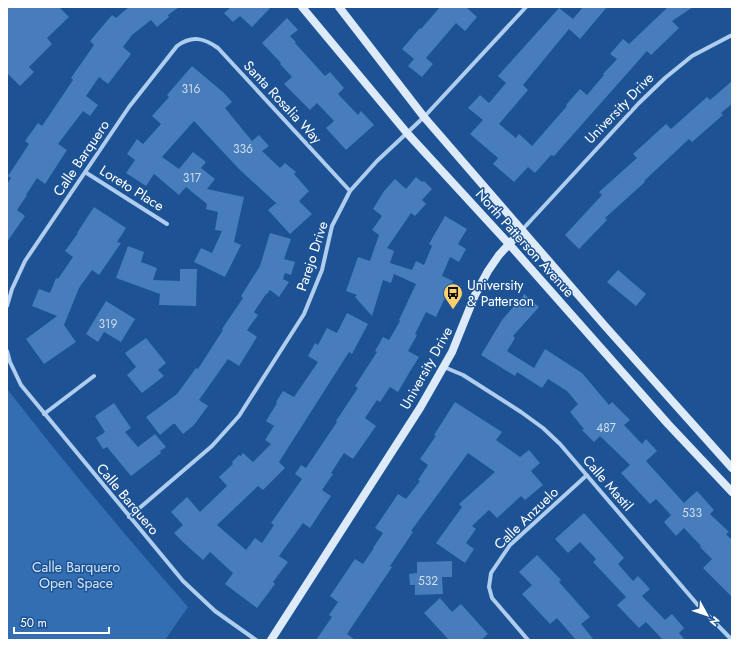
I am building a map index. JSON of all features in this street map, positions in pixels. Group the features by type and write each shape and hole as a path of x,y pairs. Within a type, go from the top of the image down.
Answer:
{"main road":[{"name":"North Patterson Avenue","path":"302,7 407,133 509,244 668,424 732,492"},
{"name":"North Patterson Avenue","path":"338,7 424,117 611,332 732,468"},
{"name":"University Drive","path":"271,640 420,408 461,334 475,295 488,271 522,230"}],"street":[{"name":"Parejo Drive","path":"129,517 212,446 239,416 304,314 322,270 332,226 350,191 377,161 424,117 526,7"},
{"name":"University Drive","path":"522,230 665,78 692,56 732,35"},
{"name":"Calle Barquero","path":"7,306 12,289 26,261 129,107 177,46 184,41 193,38"},
{"name":"Santa Rosalia Way","path":"193,38 208,41 218,48 350,191"},
{"name":"Loreto Place","path":"85,172 167,224"},
{"name":"Calle Barquero","path":"7,352 21,385 183,582 215,611 256,640"},
{"name":"Calle Mastil","path":"444,367 463,375 521,412 543,428 560,444 697,604 732,640"},
{"path":"44,414 94,376"},
{"name":"Calle Anzuelo","path":"528,640 492,598 489,587 491,573 510,545 587,475"}],"green space":[{"name":"Calle Barquero Open Space","path":"7,387 74,473 188,607 165,640 7,640"}],"building":[{"path":"7,7 59,7 69,17 47,38 52,44 29,67 34,72 20,86 7,73"},
{"path":"129,7 179,7 168,15 169,17 157,27 151,20 132,35 123,47 131,54 108,84 99,77 86,96 98,105 90,116 83,111 58,144 67,150 45,184 37,178 17,210 25,216 7,242 7,184 11,178 8,176 29,144 25,141 38,123 42,126 73,80 71,78 94,45 90,41 112,15 116,18"},
{"path":"231,7 271,7 252,27 240,16 233,22 224,13"},
{"path":"440,7 466,7 477,17 465,31 456,23 426,58 433,64 422,77 408,66 414,59 402,49"},
{"path":"583,7 607,7 580,39 569,29 523,85 528,90 499,124 516,138 519,134 532,146 580,89 587,95 617,59 610,54 623,39 629,44 668,7 693,7 672,21 679,28 651,55 647,51 554,156 551,155 535,173 528,167 514,182 493,164 498,158 470,134 483,120 468,108 480,95 489,103 506,83 498,76 559,8 573,19"},
{"path":"287,18 298,30 290,36 296,42 295,43 325,76 330,72 344,88 338,94 358,115 361,111 374,125 346,150 326,128 334,121 317,103 310,110 284,84 292,77 262,43"},
{"path":"192,66 224,93 232,102 225,108 252,141 259,135 269,146 262,151 280,168 285,163 296,172 294,174 309,191 299,201 312,214 290,234 268,210 277,204 239,169 194,121 162,157 179,169 193,152 206,162 201,168 215,179 207,189 244,197 234,242 241,245 225,277 194,262 201,248 212,253 222,231 215,230 218,212 206,209 207,204 186,187 179,195 154,174 146,186 126,173 135,160 127,154 137,139 143,144 161,124 152,116 169,97 167,95"},
{"path":"732,81 732,104 721,113 723,115 692,142 689,139 605,218 607,220 579,249 565,235 602,195 599,192 637,158 633,154 666,124 671,129 707,97 710,100"},
{"path":"416,177 422,182 424,181 432,189 422,200 426,204 415,216 411,213 387,248 394,251 390,263 412,270 416,261 424,265 432,246 429,244 445,216 467,229 458,244 466,249 459,262 450,257 442,276 453,281 436,317 426,312 415,334 417,335 408,351 419,357 398,392 390,387 380,402 377,400 365,418 376,426 353,459 344,453 331,473 333,474 322,490 331,496 310,528 303,523 279,556 288,562 273,582 275,584 257,608 225,584 233,573 210,552 203,560 174,533 183,525 171,512 187,497 200,512 227,486 219,477 233,464 232,462 239,455 241,456 243,453 253,462 271,444 265,440 274,426 266,421 277,403 276,402 283,391 294,397 318,362 308,356 315,343 318,345 327,328 337,333 347,313 368,324 352,354 349,352 279,462 285,468 263,490 258,486 217,525 246,550 255,538 262,543 274,525 271,523 302,479 295,474 301,465 306,468 337,422 336,421 358,388 355,386 377,352 375,351 383,337 389,340 400,321 399,320 416,284 394,274 391,283 383,280 372,316 355,297 357,295 346,291 358,257 370,261 379,235 372,230 382,216 373,209 384,191 395,179 406,189"},
{"path":"94,207 126,228 117,242 121,243 99,275 92,270 79,288 64,325 76,342 44,364 26,339 57,316 32,306 39,289 50,293 56,278 58,279 73,257 65,251"},
{"path":"270,233 291,239 284,259 295,262 291,275 285,273 283,279 289,282 279,297 270,290 254,312 258,315 247,330 257,337 239,366 228,359 199,400 208,406 194,425 183,434 175,424 173,424 160,435 146,417 177,394 196,368 198,369 243,298 241,296 260,266"},
{"path":"128,246 144,252 141,262 157,268 153,280 180,281 180,269 197,269 196,306 159,305 160,294 116,278"},
{"path":"618,270 646,294 636,306 607,282"},
{"path":"524,294 539,307 513,336 515,338 507,351 534,368 545,349 582,373 609,405 612,402 630,420 624,425 642,444 646,439 657,451 646,461 684,503 697,491 714,510 710,514 729,532 726,534 732,540 732,597 703,568 712,559 700,547 701,546 684,528 676,536 664,522 671,515 656,499 650,504 621,473 630,465 600,436 594,442 582,430 584,429 570,412 578,404 567,391 548,379 542,388 517,372 515,376 481,355 502,320 514,306 517,308"},
{"path":"106,301 135,319 121,342 104,332 98,342 86,334"},
{"path":"146,338 166,363 158,370 164,376 142,393 127,375 136,367 125,353"},
{"path":"455,402 502,432 496,440 520,457 529,450 540,463 531,471 543,485 525,500 521,496 497,518 489,510 472,526 476,529 466,543 474,549 465,563 436,543 462,507 459,504 495,472 468,453 411,531 413,532 390,566 392,567 347,634 355,640 316,640 332,617 329,615 338,602 330,596 355,559 363,564 374,548 383,533 375,528 398,494 406,499 420,481 418,480 428,465 420,459 436,436 434,435"},
{"path":"114,403 131,428 125,432 138,447 155,434 166,447 160,451 161,453 131,476 107,447 103,449 96,438 105,432 95,416"},
{"path":"584,513 624,558 618,564 633,581 638,576 650,589 642,596 665,620 672,614 684,628 679,633 685,640 663,640 646,622 639,628 617,605 626,597 593,562 596,559 580,542 568,553 555,539"},
{"path":"537,555 561,580 559,582 590,617 581,624 594,640 576,640 557,618 550,624 522,594 532,585 519,572"},
{"path":"452,561 452,577 442,577 443,594 415,595 415,585 410,585 409,574 417,573 417,562"},
{"path":"440,598 452,612 461,604 488,634 481,640 449,640 424,613"}],"place":[{"name":"University & Patterson","path":"453,310"}]}
